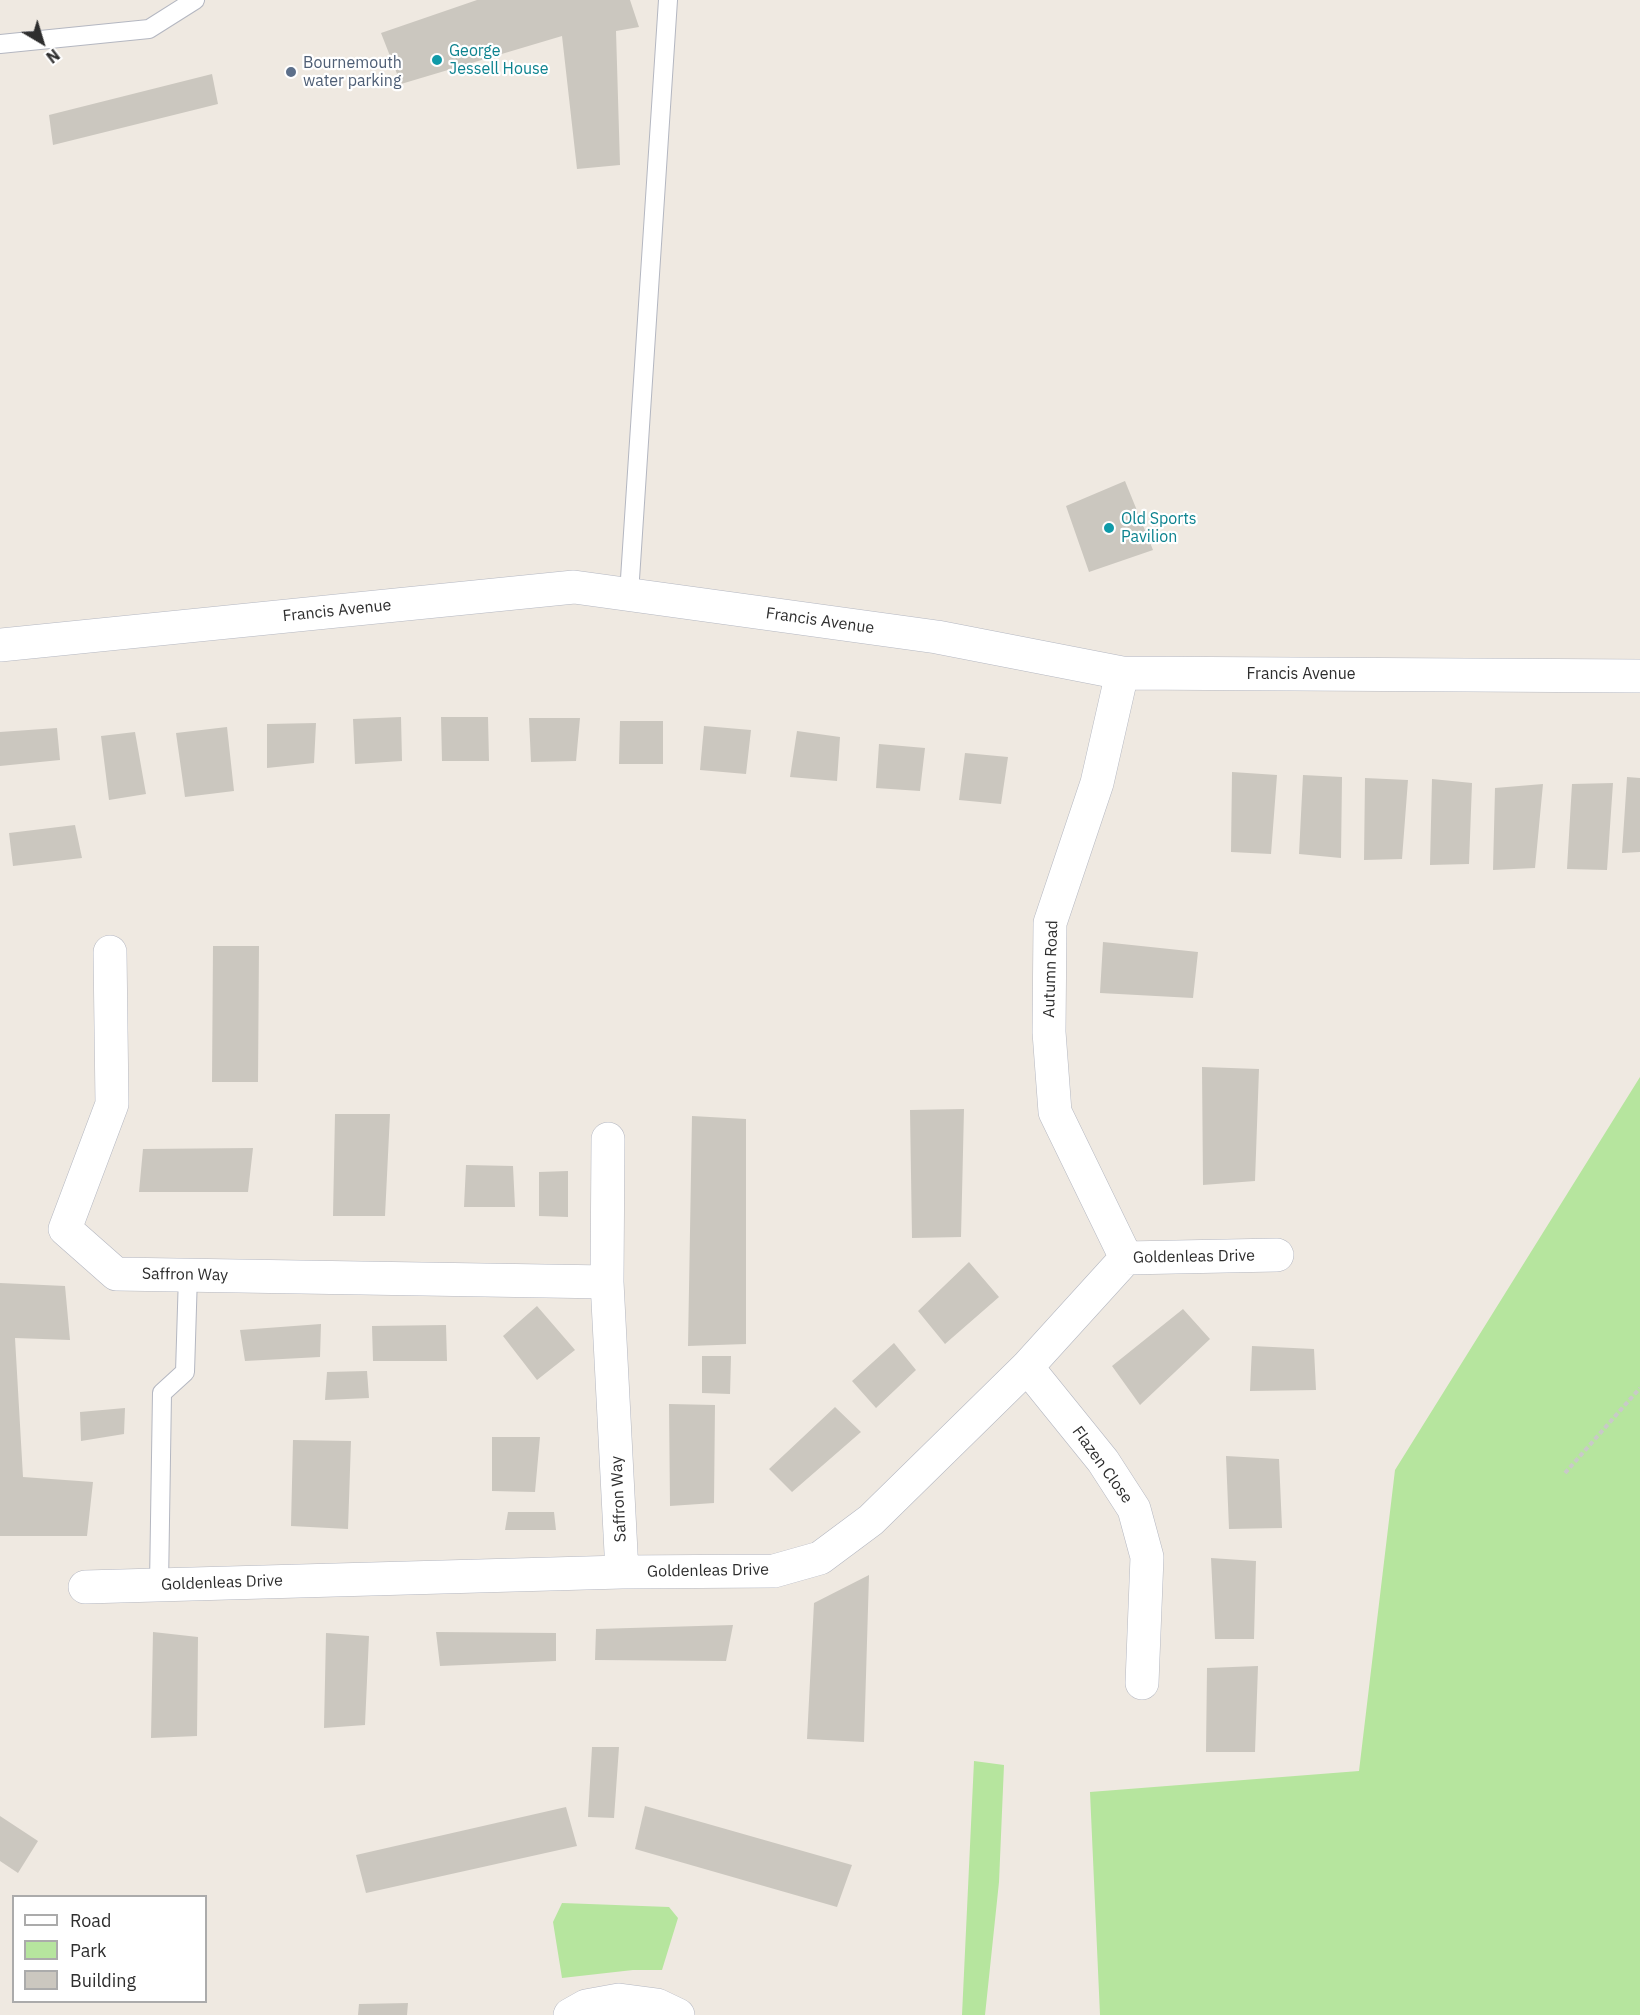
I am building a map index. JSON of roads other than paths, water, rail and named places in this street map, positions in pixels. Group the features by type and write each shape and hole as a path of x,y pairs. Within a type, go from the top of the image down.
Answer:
{"street":[{"name":"Francis Avenue","path":"0,645 574,587 937,637 1122,673 1640,676"},
{"name":"Autumn Road","path":"1122,673 1097,783 1050,922 1049,1032 1055,1112 1126,1258"},
{"name":"Saffron Way","path":"110,952 112,1104 65,1229 116,1274 607,1282"},
{"name":"Saffron Way","path":"608,1139 607,1282 622,1572"},
{"name":"Goldenleas Drive","path":"85,1587 622,1572 774,1571 820,1558 871,1521 1027,1367 1126,1258 1277,1255"},
{"name":"Flazen Close","path":"1027,1367 1103,1461 1134,1509 1147,1557 1142,1683"},
{"path":"570,2015 586,2006 619,2000 657,2005 678,2015"}],"lane":[{"path":"0,44 149,29 195,0"},
{"path":"629,594 668,0"},
{"path":"159,1585 162,1394 185,1372 188,1275"}],"place":[{"name":"George Jessell House","path":"437,60"},
{"name":"Bournemouth water parking","path":"291,72"},
{"name":"Old Sports Pavilion","path":"1109,528"}]}
